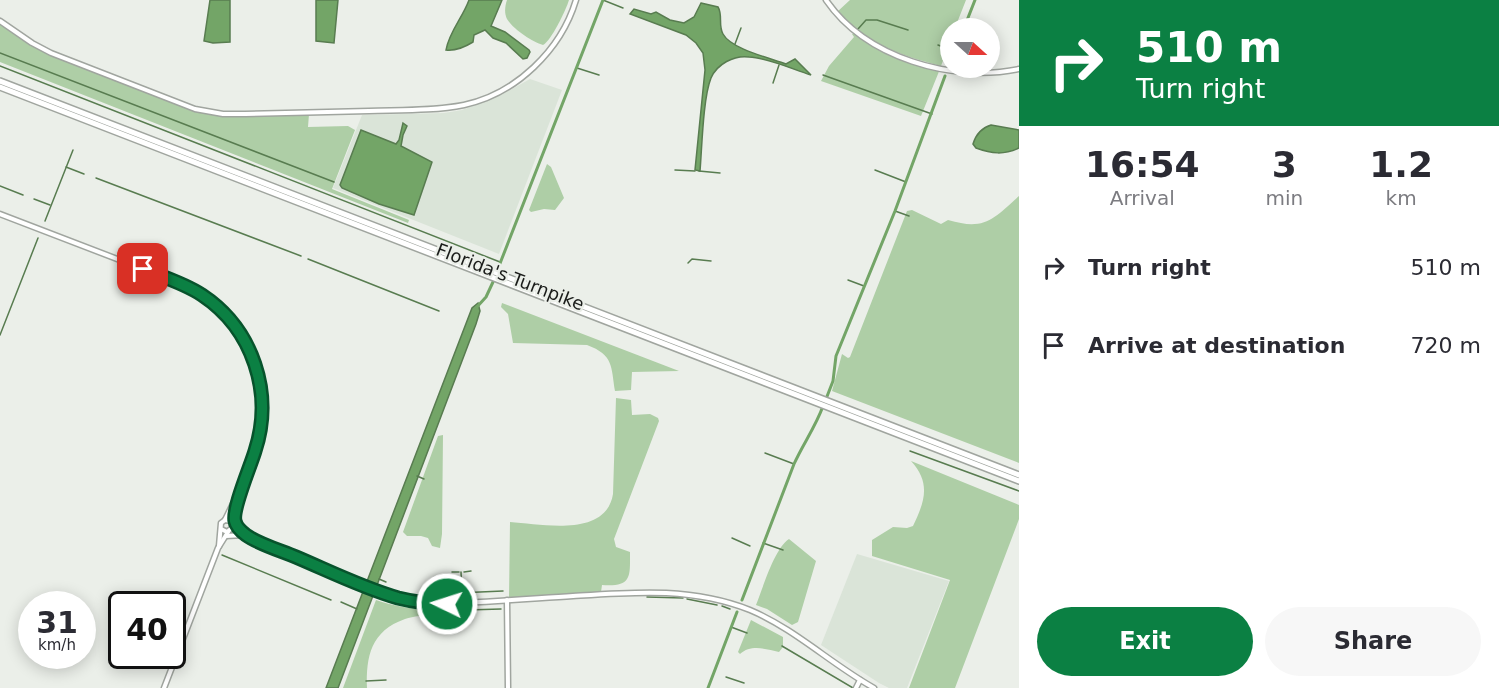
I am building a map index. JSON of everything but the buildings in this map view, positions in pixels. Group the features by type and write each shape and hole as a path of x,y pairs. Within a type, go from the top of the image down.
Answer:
{"highway":[{"name":"Florida's Turnpike","path":"0,81 811,397 1019,481"},
{"name":"Florida's Turnpike","path":"0,87 811,397"},
{"name":"Florida's Turnpike","path":"836,407 1019,475"}],"street":[{"path":"0,21 51,53 195,109 223,114 380,111 464,105 499,93 532,69 547,53 566,24 576,0"},
{"path":"826,0 843,21 859,35 875,46 900,57 971,73 996,73 1019,69"},
{"path":"0,214 184,285 212,302 231,321 253,357 262,397 262,423 232,523 218,548"},
{"path":"164,688 218,548 221,523 225,520 245,479"},
{"path":"234,514 236,524 245,535"},
{"path":"225,520 245,535"},
{"path":"221,529 228,533 245,535 376,590 400,598 432,604 649,591 716,599 734,604 772,621 874,688"},
{"path":"507,600 508,688"},
{"path":"856,688 860,680"}],"shaded area":[{"path":"210,0 230,0 230,42 204,41"},
{"path":"316,0 338,0 334,43 316,41"},
{"path":"469,0 502,0 491,26 505,32 529,50 527,58 523,59 506,43 493,38 485,30 474,35 473,42 467,46 446,50"},
{"path":"507,0 569,0 554,32 543,45 523,35 510,23 505,12"},
{"path":"850,0 966,0 959,18 940,18 940,66 885,47 861,33 837,12"},
{"path":"701,3 718,7 723,34 734,44 786,64 795,59 811,75 772,62 743,57 732,59 717,69 708,87 700,171 695,170 705,70 703,53 686,35 630,14 634,9 651,14 656,12 670,20 684,23 694,17"},
{"path":"0,23 31,44 207,113 309,114 308,127 348,126 355,130 332,189 409,220 408,223 0,62"},
{"path":"854,33 884,52 940,69 921,116 821,81 829,66 854,37 852,34"},
{"path":"530,79 562,90 499,254 333,188 362,115 444,113 462,110 501,95"},
{"path":"403,123 407,126 401,146 432,162 414,215 379,204 342,188 340,185 361,130 396,144"},
{"path":"991,125 1019,130 1019,148 998,153 976,148 973,144 977,134"},
{"path":"547,164 551,167 564,198 555,210 544,209 531,212 529,210"},
{"path":"1019,196 1019,463 832,391 842,354 850,357 907,211 912,210 941,224 948,220 971,224 980,223 995,217"},
{"path":"478,303 480,311 476,324 338,688 326,688 472,308"},
{"path":"502,303 679,371 632,372 631,390 615,391 610,363 596,349 587,345 513,343 508,314 501,307"},
{"path":"616,398 631,400 632,415 650,414 659,421 614,539 616,547 630,552 627,579 619,584 602,585 601,592 509,598 510,522 555,526 586,523 598,517 608,508 613,494"},
{"path":"443,435 440,548 432,546 428,538 407,536 403,532 438,436"},
{"path":"911,461 1019,505 1019,519 955,688 909,688 950,580 872,556 872,540 893,527 913,526 917,517 923,500 924,485"},
{"path":"789,539 816,561 798,622 792,625 767,609 756,605 778,551"},
{"path":"857,554 949,581 907,688 889,688 879,683 821,645"},
{"path":"376,600 404,607 433,609 433,612 405,619 385,630 373,646 370,655 367,688 343,688"},
{"path":"751,620 783,637 783,647 779,652 759,648 749,649 740,654 738,652"}],"waterway":[{"path":"603,0 623,8"},
{"path":"499,266 603,0"},
{"path":"968,18 975,0"},
{"path":"858,29 866,20 877,20 908,30"},
{"path":"735,44 741,28"},
{"path":"0,53 334,182"},
{"path":"773,83 779,65"},
{"path":"0,66 500,262"},
{"path":"577,68 599,75"},
{"path":"823,75 932,114"},
{"path":"826,399 833,381 836,356 895,211 944,78"},
{"path":"45,221 73,150"},
{"path":"66,167 84,174"},
{"path":"675,170 695,171"},
{"path":"875,170 906,182"},
{"path":"699,171 720,173"},
{"path":"96,178 301,256"},
{"path":"0,186 23,195"},
{"path":"34,199 50,205"},
{"path":"895,211 909,216"},
{"path":"0,335 38,238"},
{"path":"308,259 439,311"},
{"path":"688,263 692,259 711,261"},
{"path":"848,280 864,286"},
{"path":"476,308 486,297 493,282"},
{"path":"742,600 794,464 823,406"},
{"path":"910,451 1019,491"},
{"path":"765,453 794,464"},
{"path":"417,476 424,479"},
{"path":"732,538 750,546"},
{"path":"763,543 783,550"},
{"path":"222,555 331,600"},
{"path":"464,572 471,571"},
{"path":"452,572 459,572"},
{"path":"461,572 462,592"},
{"path":"379,579 386,582"},
{"path":"434,594 503,591"},
{"path":"647,597 683,598"},
{"path":"687,599 717,605"},
{"path":"341,602 357,609"},
{"path":"722,606 730,609"},
{"path":"432,611 501,609"},
{"path":"708,688 737,612"},
{"path":"731,627 747,633"},
{"path":"782,646 853,688"},
{"path":"726,677 744,683"},
{"path":"366,681 386,680"}],"route":[{"path":"143,269 177,282 212,302 240,333 253,357 262,397 262,423 259,439 234,514 237,526 245,534 267,545 376,590 400,598 432,604 447,604"}]}
